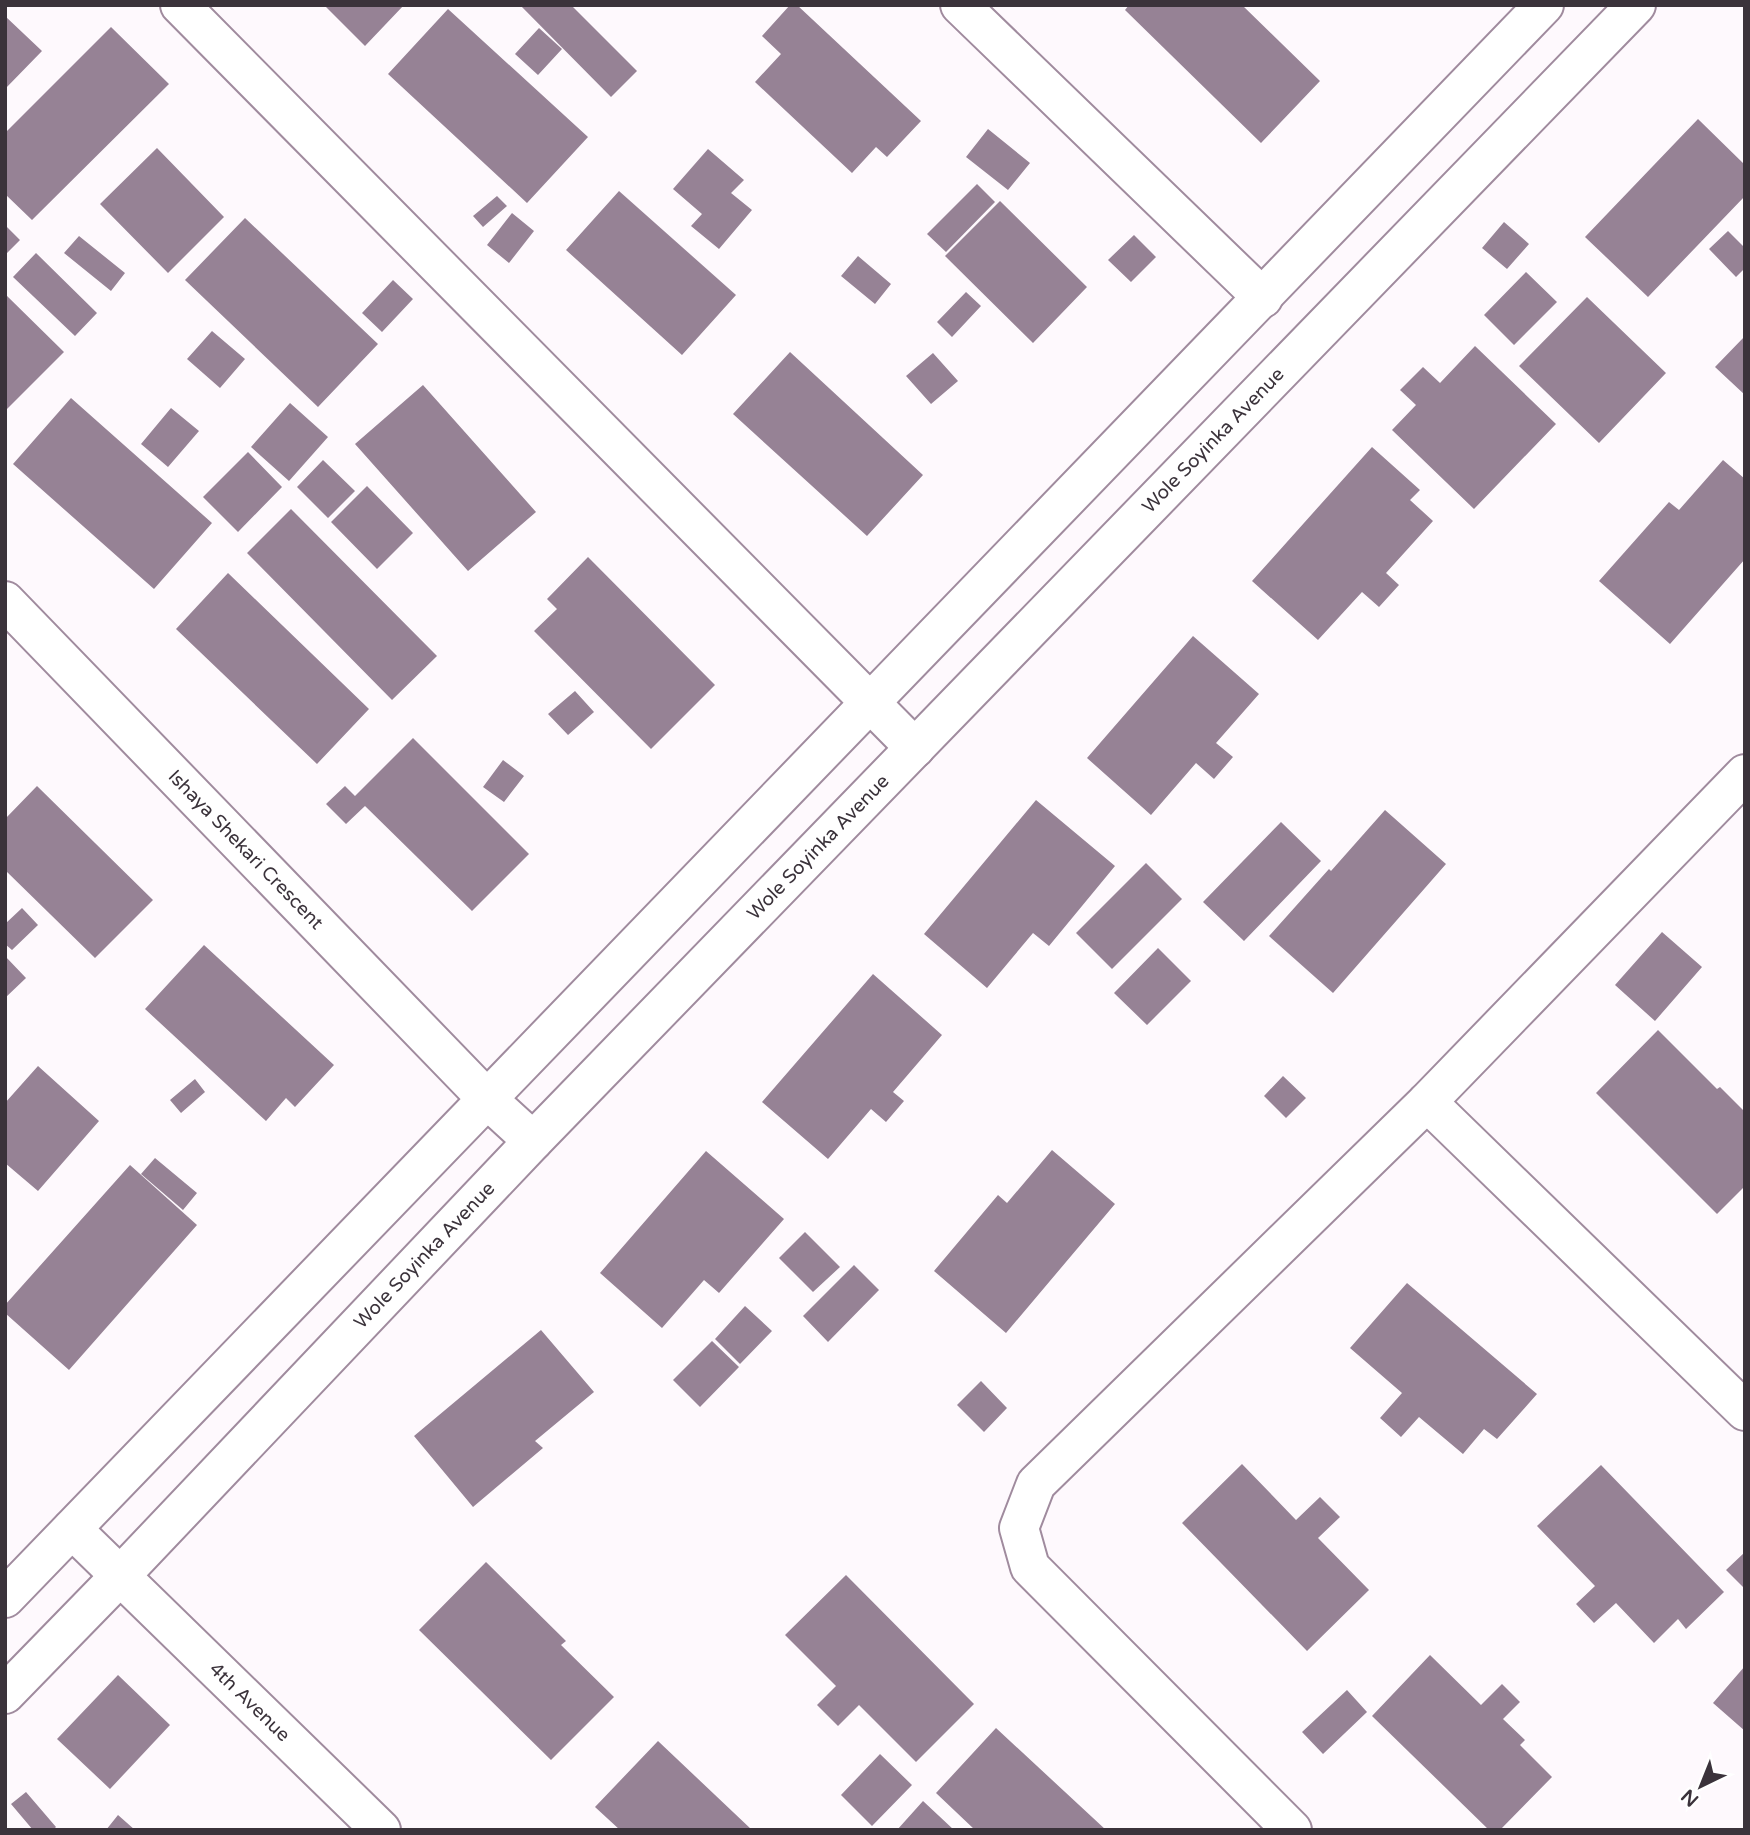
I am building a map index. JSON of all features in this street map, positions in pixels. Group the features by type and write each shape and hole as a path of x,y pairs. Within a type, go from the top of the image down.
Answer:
{"street":[{"path":"180,5 915,748"},
{"path":"960,5 1263,298"},
{"path":"5,1598 1544,5"},
{"name":"Wole Soyinka Avenue","path":"5,1694 121,1576 533,1142 1636,5"},
{"name":"Ishaya Shekari Crescent","path":"5,601 486,1098 533,1142"},
{"path":"1292,1830 1030,1567 1019,1528 1036,1484 1427,1102 1745,774"},
{"path":"1427,1102 1745,1411"},
{"name":"4th Avenue","path":"72,1529 381,1830"}],"building":[{"path":"324,5 404,5 365,46"},
{"path":"520,5 571,5 637,71 611,97"},
{"path":"790,5 797,5 921,121 887,157 876,147 852,173 755,82 781,54 762,36"},
{"path":"1129,5 1242,5 1320,81 1261,143 1125,10"},
{"path":"448,9 588,137 527,203 388,74"},
{"path":"5,16 42,51 5,89"},
{"path":"111,27 169,84 32,220 5,194 5,133"},
{"path":"539,28 562,49 538,75 515,54"},
{"path":"1698,119 1745,165 1745,196 1648,297 1585,237"},
{"path":"988,129 1030,163 1008,190 966,157"},
{"path":"157,148 224,217 168,273 100,204"},
{"path":"708,149 744,180 731,193 752,210 719,249 691,226 702,214 673,189"},
{"path":"977,184 995,202 946,252 927,234"},
{"path":"619,191 736,295 682,355 566,250"},
{"path":"497,196 507,206 483,227 473,216"},
{"path":"1000,201 1087,287 1033,343 945,256"},
{"path":"512,213 534,231 509,263 487,245"},
{"path":"245,218 378,344 318,407 185,280"},
{"path":"1504,222 1529,244 1507,269 1482,248"},
{"path":"5,225 20,240 5,255"},
{"path":"1728,231 1745,248 1745,268 1736,277 1709,249"},
{"path":"1134,235 1156,257 1131,282 1108,260"},
{"path":"79,236 125,273 111,291 64,253"},
{"path":"36,253 97,313 75,336 13,277"},
{"path":"858,256 891,284 875,304 841,276"},
{"path":"1526,272 1557,302 1514,345 1484,315"},
{"path":"393,280 413,299 382,332 362,313"},
{"path":"966,292 981,306 952,337 937,322"},
{"path":"5,294 64,352 5,411"},
{"path":"1587,297 1666,373 1599,443 1519,366"},
{"path":"212,331 245,359 220,388 187,359"},
{"path":"1745,336 1745,395 1715,367"},
{"path":"1475,346 1556,424 1474,509 1392,430 1416,405 1400,390 1423,367 1440,383"},
{"path":"790,352 923,475 867,536 733,414"},
{"path":"933,353 958,381 931,404 906,376"},
{"path":"423,385 536,512 468,571 355,444"},
{"path":"71,398 212,523 154,589 13,464"},
{"path":"290,403 328,437 289,481 251,447"},
{"path":"171,408 199,431 168,467 141,444"},
{"path":"1372,447 1420,490 1410,500 1433,521 1386,573 1399,585 1379,607 1362,592 1318,640 1252,581"},
{"path":"248,452 282,487 238,532 203,497"},
{"path":"323,460 355,491 328,518 297,487"},
{"path":"1723,460 1745,479 1745,559 1670,644 1599,581 1669,502 1679,510"},
{"path":"367,486 413,533 377,569 331,522"},
{"path":"291,509 437,656 392,700 247,553"},
{"path":"588,557 715,685 651,749 534,631 557,609 547,599"},
{"path":"228,573 369,709 317,764 176,629"},
{"path":"1193,636 1259,694 1216,743 1233,757 1214,779 1196,763 1151,815 1087,758"},
{"path":"575,691 594,712 568,735 548,714"},
{"path":"413,738 529,854 472,911 365,806 346,824 326,804 345,786 355,796"},
{"path":"503,760 524,776 504,802 483,787"},
{"path":"37,786 153,900 95,958 5,870 5,819"},
{"path":"1036,800 1115,866 1049,946 1033,933 987,988 924,934"},
{"path":"1385,810 1446,864 1333,993 1269,936"},
{"path":"1281,822 1321,861 1244,941 1203,902"},
{"path":"1146,863 1182,899 1112,969 1076,933"},
{"path":"22,908 38,925 12,950 5,944 5,924"},
{"path":"1662,932 1702,967 1655,1021 1615,985"},
{"path":"204,945 334,1065 295,1107 286,1098 266,1121 145,1009"},
{"path":"1158,948 1191,981 1147,1025 1114,993"},
{"path":"5,956 26,978 5,998"},
{"path":"873,974 942,1035 893,1092 904,1101 886,1122 871,1109 828,1159 762,1102"},
{"path":"1658,1030 1717,1089 1720,1087 1745,1112 1745,1186 1717,1214 1596,1093"},
{"path":"38,1066 99,1121 38,1191 5,1163 5,1103"},
{"path":"1283,1076 1306,1098 1286,1118 1264,1096"},
{"path":"195,1079 205,1092 181,1113 170,1100"},
{"path":"1052,1150 1115,1204 1006,1333 934,1271 998,1195 1007,1203"},
{"path":"706,1151 784,1219 719,1293 704,1280 662,1328 600,1273"},
{"path":"155,1158 197,1193 183,1210 141,1174"},
{"path":"130,1165 197,1225 69,1370 5,1313 5,1305"},
{"path":"805,1232 840,1267 813,1292 779,1258"},
{"path":"854,1265 879,1290 828,1342 803,1316"},
{"path":"1407,1283 1537,1394 1497,1439 1484,1429 1463,1454 1419,1417 1401,1437 1380,1418 1402,1393 1350,1348"},
{"path":"745,1306 772,1331 740,1364 715,1339"},
{"path":"541,1330 594,1392 535,1441 543,1448 473,1507 414,1436"},
{"path":"712,1341 739,1367 700,1407 673,1380"},
{"path":"981,1381 1007,1408 984,1432 957,1405"},
{"path":"1242,1464 1296,1520 1320,1497 1340,1517 1318,1538 1369,1590 1307,1651 1182,1523"},
{"path":"1601,1465 1724,1592 1686,1629 1678,1619 1654,1643 1616,1603 1594,1623 1576,1604 1595,1586 1537,1526"},
{"path":"1745,1552 1745,1589 1726,1570"},
{"path":"486,1562 566,1641 561,1645 614,1697 551,1760 419,1630"},
{"path":"846,1575 974,1704 916,1762 859,1705 838,1726 817,1705 836,1686 785,1635"},
{"path":"1430,1655 1481,1705 1502,1684 1520,1702 1503,1719 1525,1740 1520,1745 1552,1777 1500,1830 1489,1830 1372,1716"},
{"path":"1745,1666 1745,1731 1713,1703"},
{"path":"118,1675 170,1725 110,1789 57,1739"},
{"path":"1347,1690 1367,1712 1323,1754 1302,1732"},
{"path":"996,1728 1106,1830 975,1830 936,1793"},
{"path":"658,1741 752,1830 620,1830 595,1807"},
{"path":"880,1754 912,1785 872,1826 841,1795"},
{"path":"26,1792 56,1827 53,1830 33,1830 11,1804"},
{"path":"923,1801 954,1830 897,1830"},
{"path":"118,1815 135,1830 106,1830"}]}
